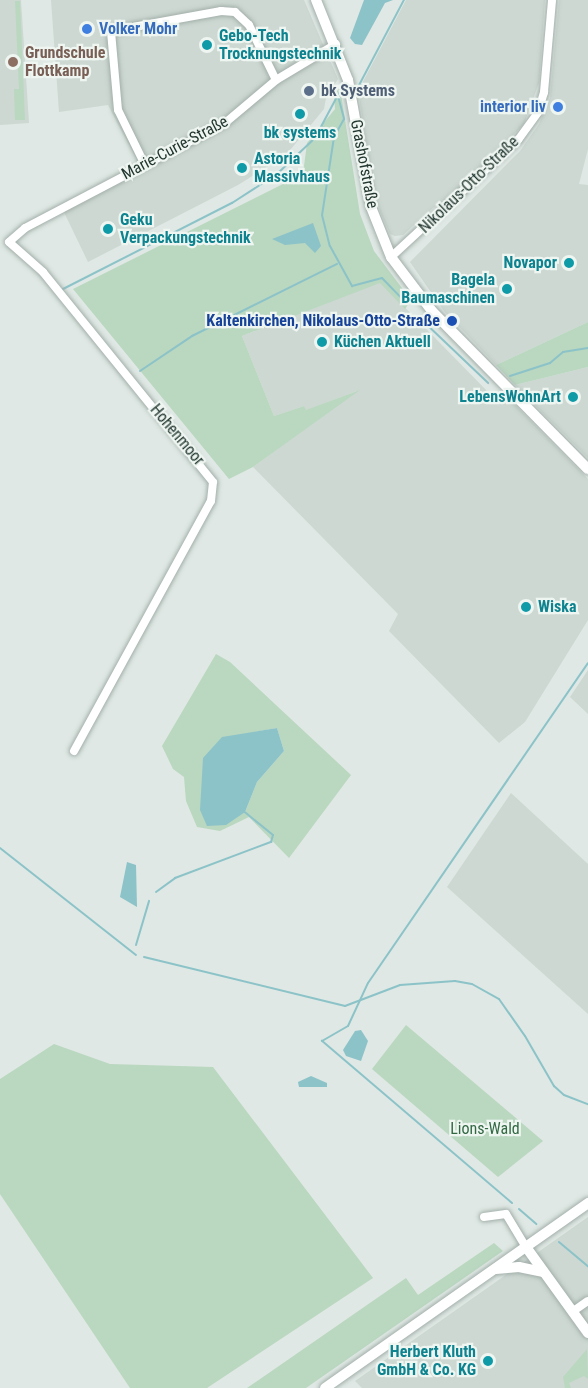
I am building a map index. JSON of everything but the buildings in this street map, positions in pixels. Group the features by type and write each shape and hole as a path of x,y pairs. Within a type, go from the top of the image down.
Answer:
{"street":[{"name":"Grashofstraße","path":"316,0 336,44 348,80 371,207 392,257 432,311 588,470"},
{"name":"Nikolaus-Otto-Straße","path":"392,257 518,140 538,112 544,92 552,0"},
{"path":"145,165 118,110 111,31 221,11 235,12 249,25 276,80"},
{"name":"Marie-Curie-Straße","path":"9,242 25,228 225,123 276,80 336,44"},
{"name":"Hohenmoor","path":"9,242 43,272 213,482 211,501 74,751"},
{"path":"325,1388 588,1203"},
{"path":"484,1217 506,1214 543,1272 588,1334"},
{"path":"494,1269 519,1267 543,1272"},
{"path":"572,1312 588,1301"}],"shaded area":[{"name":"Grundschule Flottkamp","path":"0,0 21,0 29,123 0,125"},
{"path":"51,0 304,0 338,79 326,98 324,109 286,155 238,185 88,262 61,206 139,164 108,105 59,112"},
{"path":"406,0 545,0 539,83 524,124 449,199 434,207 403,235 395,236 390,234 380,211 373,183 358,91"},
{"path":"559,0 588,0 588,149 579,184 588,185 588,322 496,365 444,311 410,262 520,151 539,124 550,98"},
{"path":"380,282 492,396 504,394 588,479 588,620 525,722 499,743 389,631 398,614 253,467 357,391 305,411 304,406 274,416 242,336"},
{"path":"588,367 588,458 515,385"},
{"path":"588,670 588,714 570,697"},
{"path":"511,793 588,864 588,1014 447,887"},
{"path":"588,1217 588,1388 362,1388 355,1381"}],"green space":[{"path":"15,1 20,1 25,120 15,120 14,89 19,89"},
{"path":"340,88 360,214 374,251 411,300 405,309 380,283 242,336 274,416 304,406 306,410 360,390 253,467 229,479 73,289 303,174 307,143 335,109 334,94"},
{"path":"588,322 588,367 515,385 496,365"},
{"path":"216,654 230,662 351,775 289,858 249,817 220,831 197,827 186,801 184,777 173,769 162,746","holes":["277,728 284,751 257,782 245,812 254,732"]},
{"name":"Lions-Wald","path":"406,1025 543,1141 498,1177 372,1069"},
{"path":"54,1044 110,1064 213,1067 373,1278 207,1388 130,1388 0,1194 0,1079"},
{"path":"494,1243 503,1251 306,1388 247,1388 406,1278 418,1295"},
{"path":"587,1349 588,1379 584,1376 569,1383 571,1388 565,1388 563,1377"}],"water":[{"path":"364,0 393,0 385,3 362,45 355,44 350,38"},
{"path":"313,223 321,246 315,253 305,243 285,245 272,239"},
{"path":"277,728 284,751 257,782 245,812 226,825 207,826 200,810 203,758 222,737"},
{"path":"127,862 136,865 137,907 120,897"},
{"path":"361,1030 368,1041 361,1061 346,1056 343,1050 355,1031"},
{"path":"311,1076 327,1083 327,1087 299,1087 298,1082"}],"waterway":[{"path":"357,89 404,0"},
{"path":"63,289 232,203 277,174 315,138 341,89"},
{"path":"338,96 344,119 334,137 322,215 330,246 352,286 382,278 406,303"},
{"path":"140,371 192,336 337,264"},
{"path":"423,321 488,383"},
{"path":"510,376 550,363 563,352 588,348"},
{"path":"512,1203 322,1041 348,1026 368,983 588,663"},
{"path":"156,892 175,878 271,842 273,835 245,812"},
{"path":"0,848 136,955"},
{"path":"136,945 149,901"},
{"path":"144,957 345,1006 400,985 455,981 472,984 499,999 525,1036 554,1086 564,1095 588,1104"},
{"path":"519,1209 536,1224"},
{"path":"559,1242 588,1266"}],"place":[{"name":"Volker Mohr","path":"87,29"},
{"name":"Gebo-Tech Trocknungstechnik","path":"207,45"},
{"name":"Grundschule Flottkamp","path":"13,62"},
{"name":"bk Systems","path":"309,91"},
{"name":"interior liv","path":"558,107"},
{"name":"bk systems","path":"300,114"},
{"name":"Astoria Massivhaus","path":"242,168"},
{"name":"Geku Verpackungstechnik","path":"108,229"},
{"name":"Novapor","path":"569,263"},
{"name":"Bagela Baumaschinen","path":"507,289"},
{"name":"Kaltenkirchen, Nikolaus-Otto-Straße","path":"452,321"},
{"name":"Küchen Aktuell","path":"322,342"},
{"name":"LebensWohnArt","path":"573,397"},
{"name":"Wiska","path":"526,607"},
{"name":"Herbert Kluth GmbH & Co. KG","path":"488,1361"}]}
